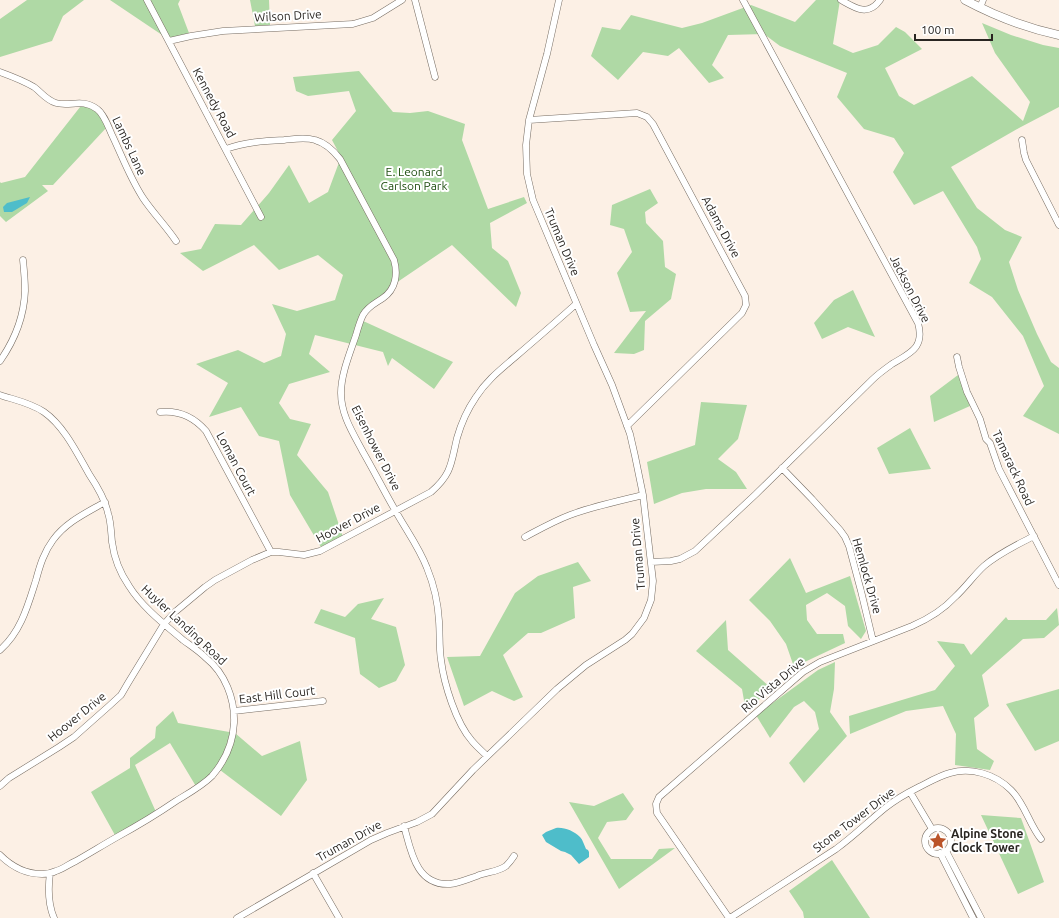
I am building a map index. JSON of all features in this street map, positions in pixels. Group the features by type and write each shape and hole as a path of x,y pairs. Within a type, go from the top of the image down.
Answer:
{"main road":[{"path":"965,0 982,4 1024,26 1059,35"}],"street":[{"name":"Kennedy Road","path":"147,0 261,217"},
{"name":"Wilson Drive","path":"169,41 223,31 353,24 373,18 402,0"},
{"path":"415,0 435,78"},
{"name":"Truman Drive","path":"237,918 371,840 387,832 418,822 432,814 487,756 567,680 625,640 639,626 648,609 651,600 653,580 651,562 643,495 627,426 612,385 576,304 529,187 525,158 529,120 559,0"},
{"name":"Jackson Drive","path":"651,562 680,559 695,551 872,380 913,351 918,341 918,323 744,0"},
{"path":"841,0 857,9 862,10 872,8 880,0"},
{"name":"Lambs Lane","path":"0,72 34,87 46,98 56,103 68,104 81,102 98,109 105,120 135,186 176,241"},
{"name":"Adams Drive","path":"529,120 637,113 647,117 653,124 745,296 746,305 742,313 627,426"},
{"name":"Eisenhower Drive","path":"226,149 251,142 303,138 317,141 330,148 340,159 394,260 396,272 394,284 387,294 370,305 366,310 352,345 343,377 341,395 342,404 347,421 395,511 422,557 432,582 438,608 441,660 450,697 463,727 471,740 487,756"},
{"path":"1022,140 1026,160 1059,225"},
{"path":"0,361 15,334 23,306 25,280 23,260"},
{"name":"Hoover Drive","path":"0,786 9,778 74,737 121,695 164,624 206,586 252,560 271,552 304,555 320,551 431,492 443,480 452,464 457,439 464,417 477,395 496,373 576,304"},
{"name":"Tamarack Road","path":"957,357 967,392 980,419 986,439 990,443 999,468 1059,586"},
{"name":"Huyler Landing Road","path":"0,395 36,407 57,423 78,454 105,502 110,522 115,555 123,576 136,596 164,624 208,659 215,667 227,685 234,711 234,730 228,751 218,769 204,784 91,853 50,873"},
{"name":"Loman Court","path":"160,412 181,413 189,416 206,431 271,552"},
{"name":"Hemlock Drive","path":"782,468 812,499 845,537 861,591 873,641"},
{"path":"525,537 570,515 643,495"},
{"path":"0,650 9,641 20,624 32,593 42,559 54,539 77,518 105,502"},
{"name":"Rio Vista Drive","path":"730,918 657,813 657,800 662,794 803,672 820,662 912,626 937,613 956,597 986,565 1006,551 1034,536"},
{"name":"East Hill Court","path":"234,711 323,701"},
{"name":"Stone Tower Drive","path":"730,918 836,849 898,798 939,777 951,773 970,771 980,772 997,779 1004,784 1018,798 1035,831 1041,839"},
{"path":"910,792 932,829"},
{"path":"404,826 416,866 431,880 444,884 469,879 506,866 514,856"},
{"path":"940,828 950,836 950,844 943,852 936,853 928,850 925,842 926,835 932,829 940,828"},
{"path":"943,852 973,918"},
{"path":"943,852 981,918"},
{"path":"0,855 12,865 28,872 35,874 50,873 49,894 54,918"},
{"path":"313,873 339,918"}],"green space":[{"path":"27,0 84,0 63,16 52,41 0,57 0,19"},
{"path":"110,0 180,0 178,4 189,33 168,39"},
{"path":"250,0 269,0 270,25 255,26"},
{"path":"816,0 840,0 833,44 853,53 878,45 896,27 905,32 922,49 885,68 899,96 914,105 972,76 1023,121 1030,102 995,53 982,23 1011,35 1043,45 1059,48 1059,107 951,167 977,208 1005,230 1022,237 1009,262 1018,290 1037,334 1051,362 1059,368 1059,434 1023,416 1044,386 1023,336 992,297 969,283 981,259 977,247 943,191 914,205 893,172 904,153 894,138 864,129 837,97 847,73 780,46 764,34 728,35 712,65 724,78 709,83 679,48 668,56 643,52 618,80 591,56 602,27 620,30 631,15 682,28 702,23 751,5 795,22"},
{"name":"E. Leonard Carlson Park","path":"359,71 393,112 410,113 428,111 465,124 462,140 488,209 524,197 527,203 490,223 492,248 508,261 521,293 516,307 452,245 396,283 361,320 453,362 434,389 392,358 388,366 383,352 315,335 309,354 330,372 289,384 279,403 290,419 311,424 297,455 328,492 343,537 322,549 290,495 279,441 259,436 241,407 209,417 228,383 196,364 238,350 264,363 281,356 286,334 272,304 297,311 335,300 343,275 318,255 279,270 254,245 203,271 180,253 201,249 215,224 241,225 269,193 289,165 309,203 328,192 341,157 332,140 356,111 349,91 308,96 296,91 293,77"},
{"path":"84,102 99,109 107,127 53,185 42,185 48,191 6,222 0,216 0,182 25,177"},
{"path":"650,189 658,203 645,212 646,223 663,241 665,267 676,274 671,299 645,321 644,350 634,354 614,353 646,311 630,312 617,273 632,252 624,229 610,225 612,205"},
{"path":"853,290 875,337 848,327 822,339 814,323 834,300"},
{"path":"958,375 970,406 934,422 930,396"},
{"path":"701,402 747,405 738,439 718,459 736,472 747,489 706,489 682,493 654,504 647,462 695,445"},
{"path":"910,428 931,469 889,474 877,448"},
{"path":"790,558 806,593 850,576 866,631 861,639 848,626 845,606 827,593 806,605 807,620 817,634 843,634 845,643 794,667 786,644 770,621 749,600"},
{"path":"578,562 591,581 573,587 575,618 541,633 528,633 503,655 523,697 514,701 492,691 464,706 447,657 480,656 515,593 538,576"},
{"path":"384,598 371,619 396,627 405,665 396,681 379,688 360,674 355,638 314,623 321,609 345,617 358,604"},
{"path":"1057,608 1059,625 1044,638 1023,639 982,675 989,706 974,718 977,749 994,761 990,770 955,765 956,734 943,706 906,711 850,734 849,716 935,690 955,666 937,641 964,644 971,655 1006,617 1008,620 1046,620"},
{"path":"726,620 728,650 771,688 746,712 742,689 696,651"},
{"path":"835,662 834,689 830,712 847,736 804,783 789,763 819,729 815,712 804,701 794,707 770,738 756,715 818,670"},
{"path":"1059,689 1059,741 1035,751 1006,704"},
{"path":"173,711 178,723 235,733 262,756 300,741 307,780 281,816 220,770 197,788 170,743 135,765 156,812 116,837 91,792 130,768 130,758 155,738 156,727"},
{"path":"623,793 634,809 626,820 607,822 598,838 611,859 652,859 659,849 675,848 619,889 569,802 594,806"},
{"path":"981,815 1021,818 1044,882 1018,894"},
{"path":"832,860 870,918 804,918 803,912 789,891"}],"water":[{"path":"30,197 27,203 12,212 4,212 3,207 7,203"},
{"path":"556,828 566,829 578,835 589,852 589,857 579,864 571,855 546,842 542,835"}],"place":[{"name":"Alpine Stone Clock Tower","path":"938,841"}]}
